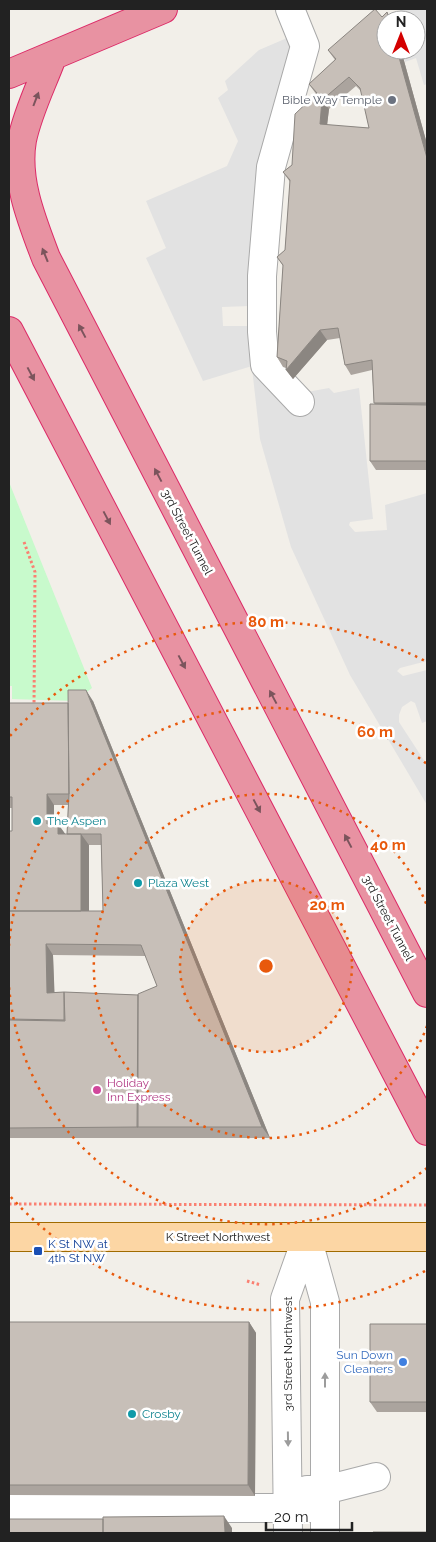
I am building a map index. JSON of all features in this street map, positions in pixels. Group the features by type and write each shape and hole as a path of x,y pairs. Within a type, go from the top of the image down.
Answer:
{"highway":[{"path":"9,74 163,9"},
{"name":"3rd Street Tunnel","path":"52,57 26,124 21,159 22,185 46,258 427,993"},
{"path":"9,331 427,1131"}],"main road":[{"name":"K Street Northwest","path":"9,1237 427,1237"}],"street":[{"path":"290,9 305,46 270,167 262,276 262,332 265,365 300,402"},
{"path":"307,1237 325,1302 325,1511"},
{"name":"3rd Street Northwest","path":"288,1510 286,1299 307,1237"},
{"path":"9,1508 325,1511 376,1478"}],"path":[{"path":"24,542 35,572 34,706"},
{"path":"9,1204 427,1205"}],"green space":[{"path":"9,482 92,688 75,701 12,699 12,686 9,686"}],"shaded area":[{"path":"427,9 427,84 424,85 417,60 426,60 426,10 401,10"},
{"path":"287,38 292,56 250,306 222,307 223,326 250,326 252,366 203,381 146,258 166,248 146,201 227,166 238,141 218,98 228,90 225,81 259,50"},
{"path":"283,367 307,392 329,388 334,393 359,388 373,519 350,522 349,525 355,532 387,530 385,505 427,493 427,661 400,668 397,671 403,676 427,670 427,721 422,723 415,703 411,701 402,707 399,722 427,765 427,805 350,675 291,547 260,439 252,368"}],"building":[{"path":"375,9 376,60 400,60 427,158 427,403 374,403 372,360 345,365 338,328 320,330 286,370 287,361 277,357 283,265 277,257 285,250 290,180 283,172 292,165 295,114 317,93 309,84 336,59 328,50","holes":["349,77 360,88 369,128 320,124 322,100"]},
{"path":"370,404 427,405 427,461 370,461"},
{"name":"Plaza West","path":"68,690 86,690 262,1127 137,1127 138,994 157,986 141,945 46,944 47,993 64,992 64,1020 9,1019 9,911 103,911 101,834 67,834 69,794"},
{"name":"The Aspen","path":"9,703 68,703 69,794 47,794 47,824 58,824 58,834 81,834 81,911 9,911 9,831 12,831 12,797 9,797"},
{"path":"64,992 138,995 138,1127 9,1128 9,1020 65,1021"},
{"name":"Crosby","path":"9,1322 249,1322 248,1485 9,1485"},
{"path":"370,1324 427,1324 427,1402 370,1402"},
{"path":"224,1516 225,1533 103,1533 103,1517"},
{"path":"9,1519 103,1519 103,1533 9,1533"},
{"path":"427,1532 427,1533 373,1533"}],"place":[{"name":"Bible Way Temple","path":"392,100"},
{"name":"The Aspen","path":"37,821"},
{"name":"Plaza West","path":"138,883"},
{"name":"Holiday Inn Express","path":"97,1090"},
{"name":"K St NW at 4th St NW","path":"38,1251"},
{"name":"Sun Down Cleaners","path":"403,1362"},
{"name":"Crosby","path":"132,1414"}]}
